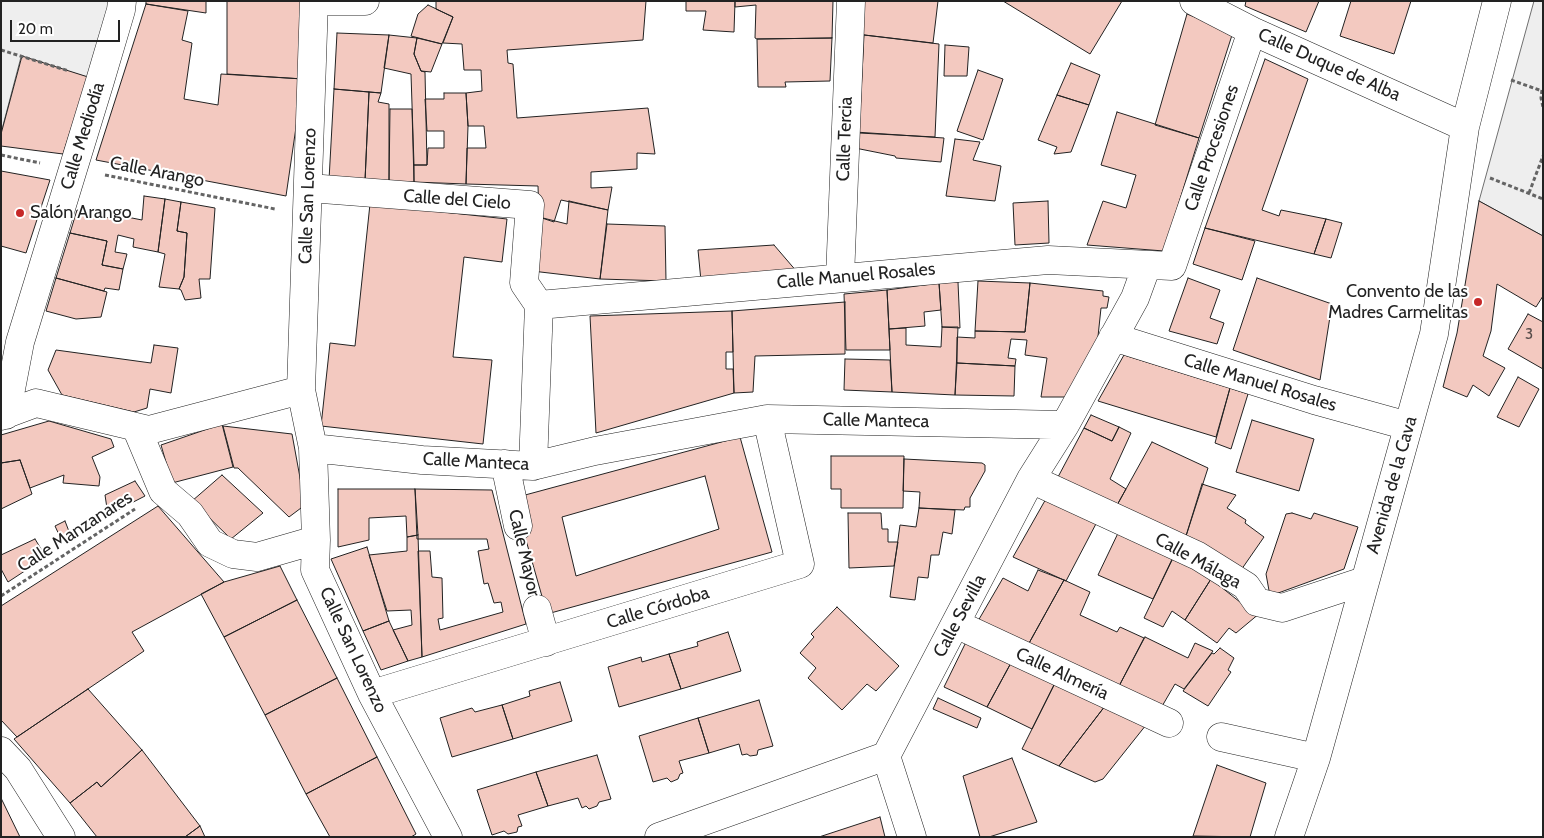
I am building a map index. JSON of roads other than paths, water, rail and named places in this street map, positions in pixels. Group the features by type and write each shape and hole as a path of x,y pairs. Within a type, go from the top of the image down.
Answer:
{"street":[{"name":"Calle Mediodía","path":"4,416 20,342 74,169 121,10 122,1"},
{"name":"Calle San Lorenzo","path":"301,390 314,1"},
{"path":"326,1 364,1"},
{"name":"Calle Tercia","path":"840,278 851,1"},
{"name":"Calle Duque de Alba","path":"1194,1 1252,31 1465,127"},
{"name":"Avenida de la Cava","path":"1289,837 1316,758 1434,334 1465,127 1497,1"},
{"name":"Calle Procesiones","path":"1160,265 1252,31"},
{"name":"Calle del Cielo","path":"309,188 530,205 524,283 540,305"},
{"name":"Calle Manuel Rosales","path":"540,305 1048,260 1160,265"},
{"name":"Calle Sevilla","path":"886,756 1031,479 1064,425 1135,298 1160,265"},
{"path":"533,466 540,305"},
{"name":"Calle Manuel Rosales","path":"1113,337 1314,400 1408,426"},
{"path":"4,416 36,403 149,430 301,390 313,448"},
{"name":"Calle Manteca","path":"313,448 422,460 533,466 596,451 767,419 1064,425"},
{"name":"Calle Córdoba","path":"372,694 800,564 767,419"},
{"path":"136,427 163,491 190,514 210,543 233,554 257,557 316,540"},
{"name":"Calle San Lorenzo","path":"313,448 315,570 372,694 448,837"},
{"name":"Calle Mayor","path":"504,464 518,526"},
{"name":"Calle Málaga","path":"1031,479 1198,556 1246,586 1257,602 1282,608 1364,581"},
{"name":"Calle Mayor","path":"538,609 546,642"},
{"name":"Calle Almería","path":"956,624 1169,723"},
{"path":"1221,738 1316,758"},
{"path":"1,751 18,769 61,837"},
{"path":"660,837 886,756 912,837"}],"place":[{"name":"Salón Arango","path":"20,213"},
{"name":"Convento de las Madres Carmelitas","path":"1478,302"}]}
